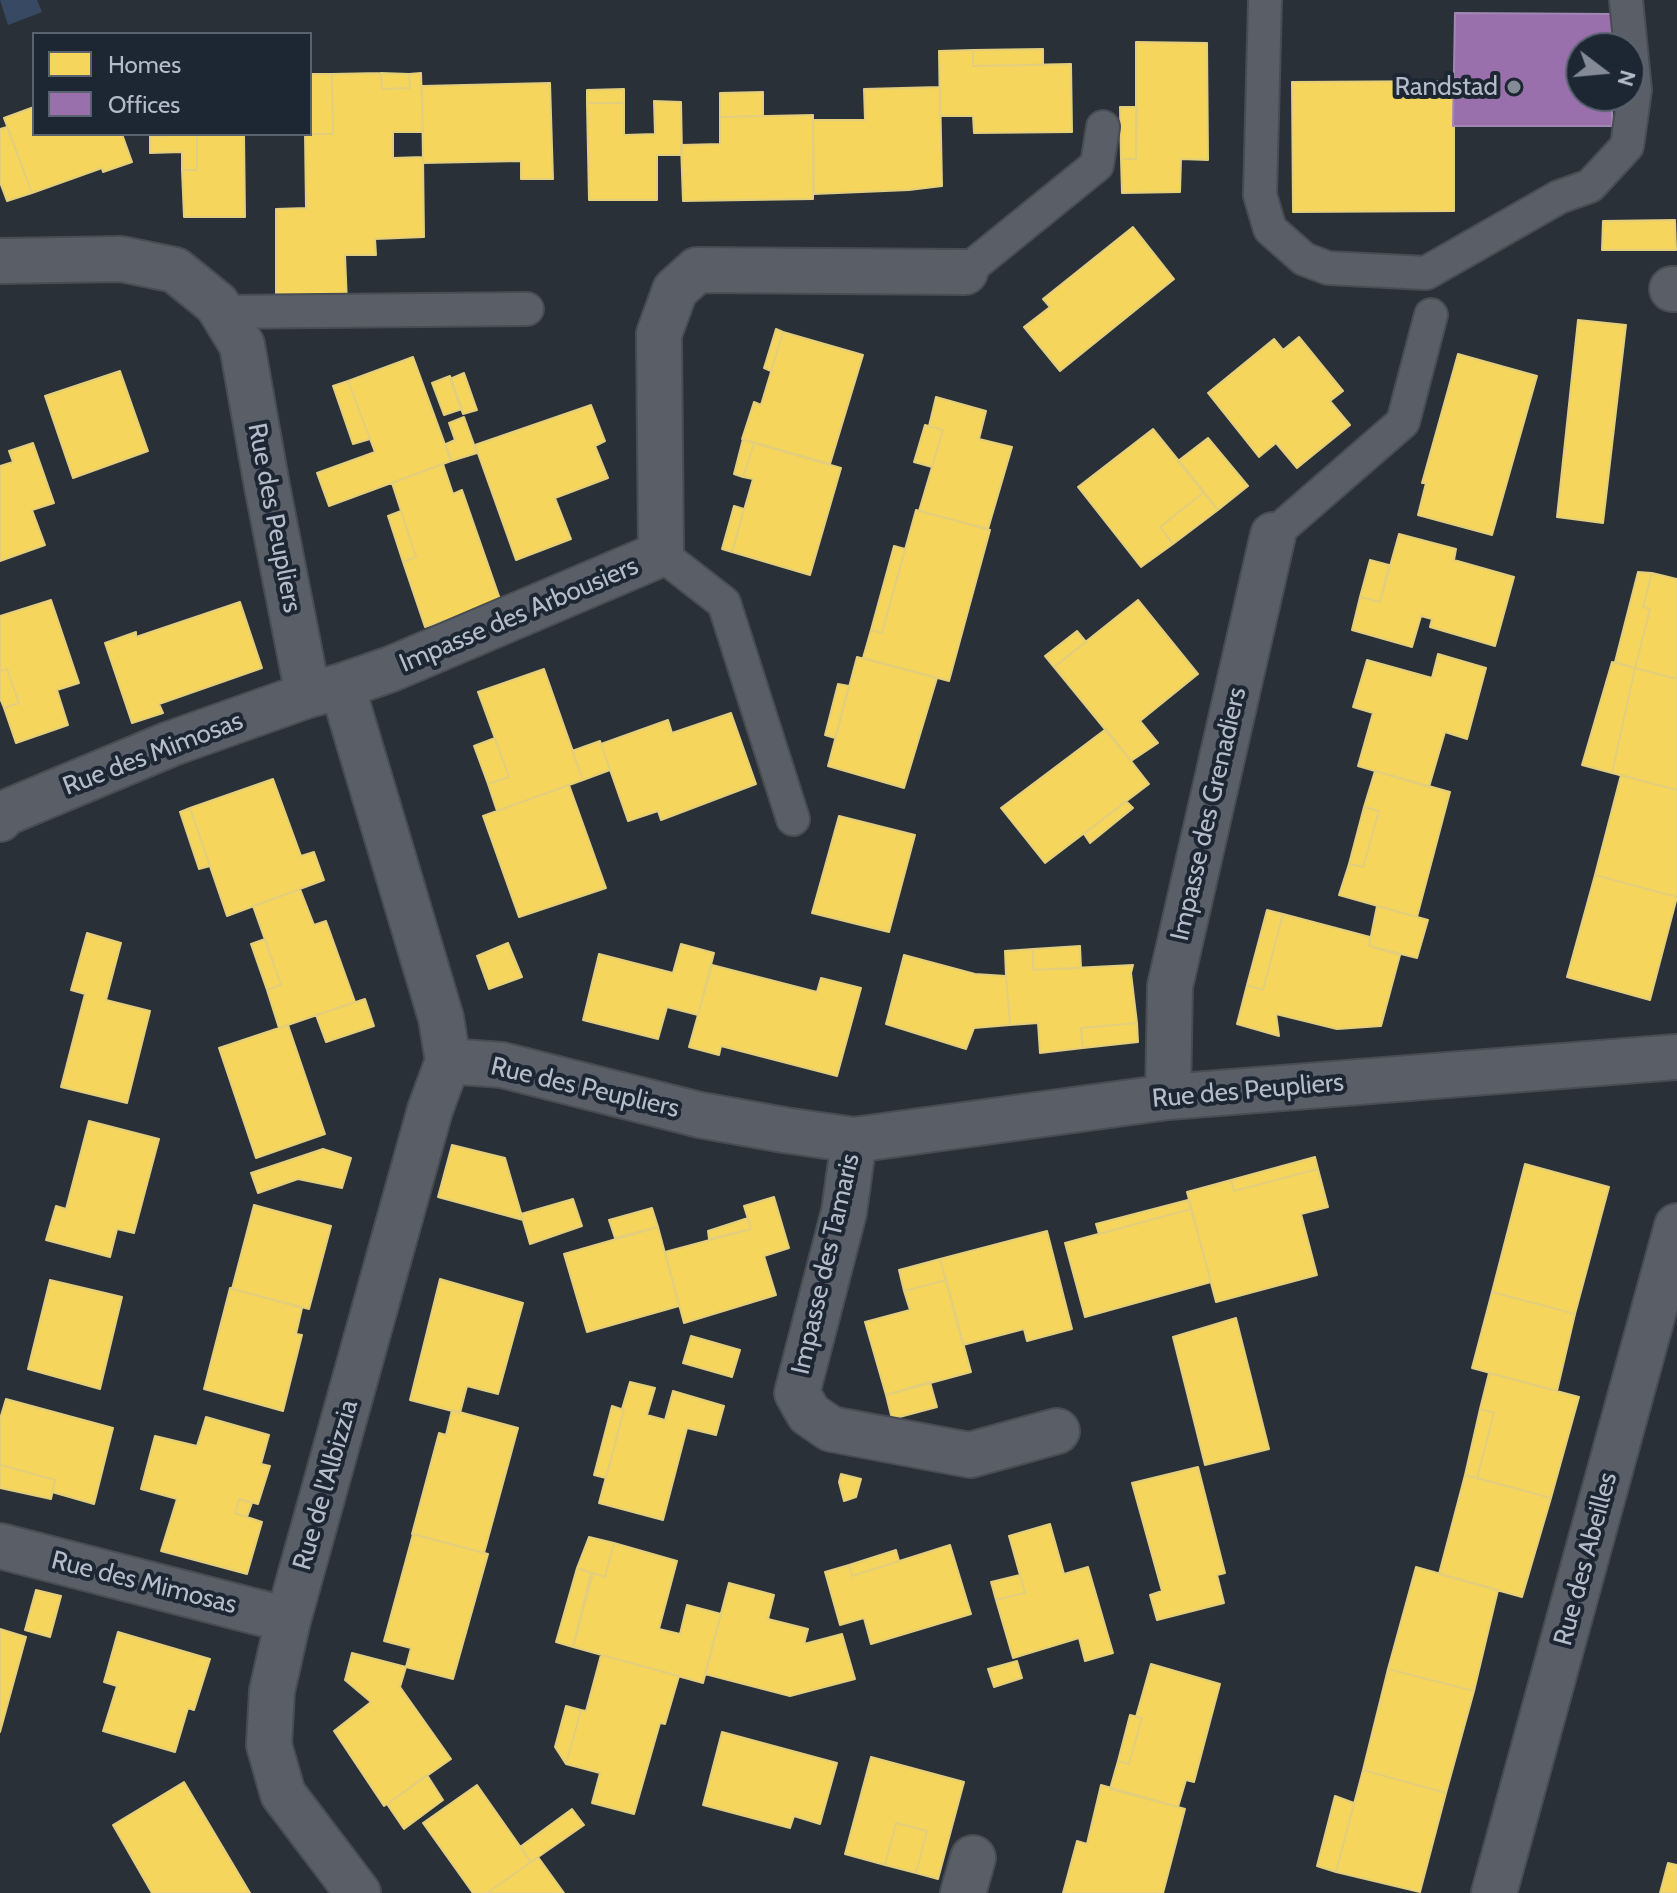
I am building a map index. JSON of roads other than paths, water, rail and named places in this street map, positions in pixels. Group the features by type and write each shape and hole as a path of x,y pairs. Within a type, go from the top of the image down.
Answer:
{"street":[{"name":"Rue des Peupliers","path":"0,261 121,259 175,270 217,304 242,345 267,486 325,690 441,1018 448,1061 502,1065 700,1115 854,1140 1168,1097 1677,1057"},
{"name":"Impasse des Arbousiers","path":"325,690 391,669 661,554 659,334 675,290 697,270 965,272"},
{"name":"Impasse des Grenadiers","path":"1168,1097 1170,986 1273,535"},
{"name":"Rue des Mimosas","path":"0,819 5,813 170,744 325,690"},
{"name":"Rue de l'Albizzia","path":"358,1893 283,1794 269,1745 272,1691 288,1620 430,1110 448,1061"},
{"name":"Impasse des Tamaris","path":"854,1140 844,1212 797,1393 809,1414 831,1429 970,1455 1057,1431"},
{"name":"Rue des Abeilles","path":"1494,1893 1677,1226"},
{"name":"Rue des Mimosas","path":"0,1546 288,1620"}],"lane":[{"path":"1265,0 1260,195 1270,229 1304,259 1328,268 1426,273 1559,197 1590,186 1627,146 1635,90 1626,0"},
{"path":"965,272 1097,165 1103,127"},
{"path":"221,312 527,309"},
{"path":"1273,535 1403,422 1431,315"},
{"path":"661,554 724,603 793,819"}],"water":[{"path":"0,0 37,0 42,12 8,25"}],"place":[{"name":"Randstad","path":"1514,87"}]}
